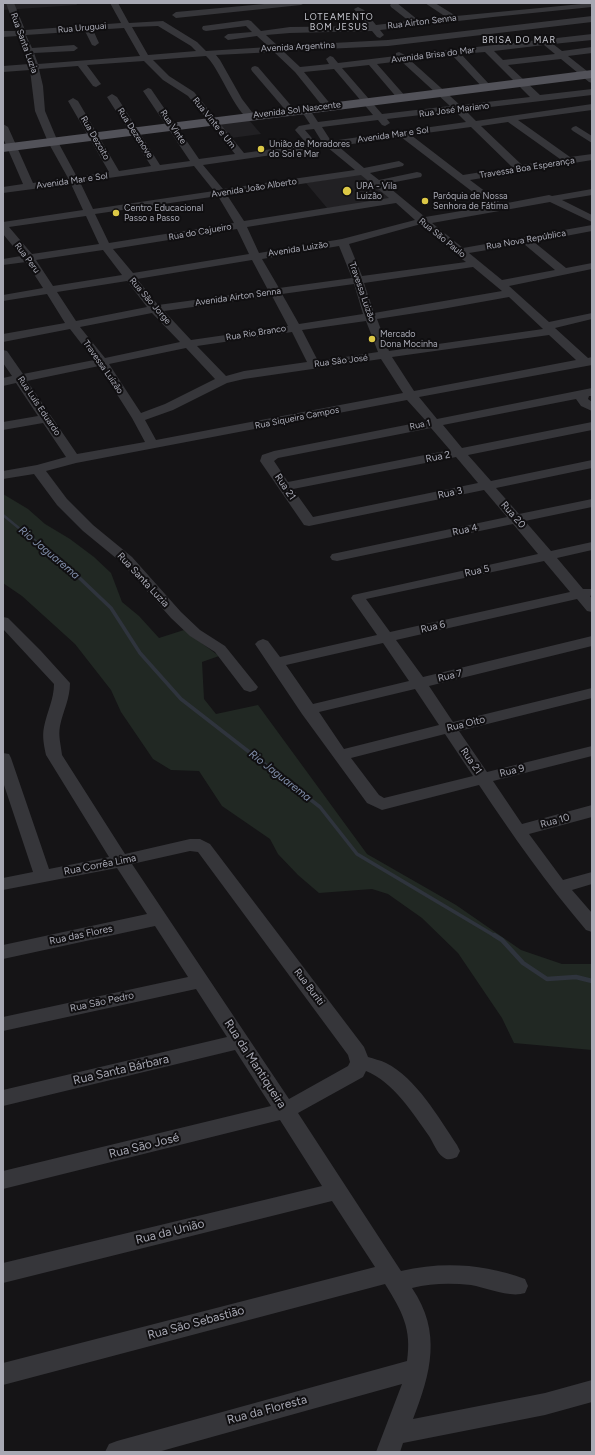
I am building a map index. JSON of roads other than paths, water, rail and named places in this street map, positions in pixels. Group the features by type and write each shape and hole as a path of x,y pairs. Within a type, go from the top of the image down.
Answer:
{"main road":[{"name":"Avenida Sol Nascente","path":"7,147 486,86 590,76"}],"street":[{"name":"Rua Santa Luzia","path":"10,3 34,66 38,86 39,106 53,142"},
{"name":"Rua Vinte e Um","path":"114,3 145,57 166,78 191,94 242,157"},
{"path":"176,15 301,3"},
{"path":"429,3 454,18"},
{"path":"501,3 561,55 590,76"},
{"path":"546,3 554,9"},
{"path":"394,5 417,24"},
{"name":"Rua Airton Senna","path":"228,37 260,33 374,28 417,24 454,18 592,5"},
{"path":"579,6 592,18"},
{"path":"358,9 367,16 374,28 403,58 441,92 472,124 520,169"},
{"path":"302,18 309,30"},
{"name":"Avenida Argentina","path":"3,69 145,57 388,43 592,18"},
{"name":"Rua Uruguai","path":"3,34 125,24 160,23 206,53"},
{"path":"206,28 248,23 298,70 327,106"},
{"path":"87,27 95,43"},
{"name":"Avenida Brisa do Mar","path":"298,70 592,37"},
{"path":"318,46 380,118 399,134 499,207"},
{"path":"29,51 74,48"},
{"path":"487,48 519,82 538,99"},
{"path":"502,63 592,50"},
{"path":"454,52 486,86"},
{"path":"206,53 216,60 238,100 250,116"},
{"path":"371,62 401,97"},
{"path":"81,63 96,84"},
{"path":"255,69 291,111"},
{"name":"Rua Vinte","path":"148,91 197,164 221,193 240,224 255,256 314,364"},
{"name":"Rua José Mariano","path":"314,147 300,130 302,128 592,92"},
{"name":"Rua Dezenove","path":"112,97 158,169"},
{"name":"Rua Dezoito","path":"73,101 95,136 116,175"},
{"name":"Avenida Mar e Sol","path":"3,190 592,108"},
{"name":"Rua São Paulo","path":"305,109 315,126 330,144 459,252 501,284 589,362"},
{"path":"580,109 592,114"},
{"path":"510,119 569,161"},
{"path":"3,127 7,147 30,186"},
{"path":"576,129 592,140"},
{"name":"Rua São Jorge","path":"53,142 74,180 105,246 128,277 155,309 223,380"},
{"name":"Travessa Boa Esperança","path":"461,178 592,158"},
{"name":"Avenida João Alberto","path":"3,226 363,172 399,164"},
{"path":"378,183 417,175"},
{"name":"Avenida Luizão","path":"3,298 343,242 422,221 549,198 592,192"},
{"path":"549,198 592,219"},
{"name":"Rua do Cajueiro","path":"3,262 105,246 171,238 240,224 398,200"},
{"name":"Rua Peru","path":"3,226 29,258 50,290"},
{"name":"Rua Nova República","path":"459,252 592,228"},
{"path":"526,240 564,272"},
{"name":"Travessa Luizão","path":"343,242 351,259 357,280 385,356 411,396 433,422"},
{"name":"Avenida Airton Senna","path":"3,338 155,309 474,264"},
{"path":"501,284 564,272 590,269"},
{"name":"Travessa Luízão","path":"50,290 72,324 102,362 153,444"},
{"name":"Rua Rio Branco","path":"3,382 189,344 442,306 511,293"},
{"name":"Rua São José","path":"138,418 169,407 223,380 261,372 385,356 549,328 592,316"},
{"name":"Rua Luís Eduardo","path":"3,354 74,460"},
{"name":"Rua Siqueira Campos","path":"3,475 38,469 153,444 589,362"},
{"name":"Rua 1","path":"274,455 566,396 588,398"},
{"path":"3,426 47,418"},
{"name":"Rua 20","path":"433,422 548,556 586,593 592,608"},
{"name":"Rua 2","path":"285,487 592,426"},
{"name":"Rua 21","path":"274,455 267,458 267,461 309,522"},
{"name":"Rua 3","path":"309,522 592,464"},
{"name":"Rua Santa Luzia","path":"38,469 62,502 88,528 127,560 176,615 196,633 220,649 250,687"},
{"name":"Rua 4","path":"337,557 592,503"},
{"name":"Rua 5","path":"362,596 592,546"},
{"name":"Rua 6","path":"275,663 586,593"},
{"name":"Rua 21","path":"362,596 358,598 358,600 419,683 484,778 518,831 559,887 592,925"},
{"name":"Rua da Mantiqueira","path":"3,621 36,654 62,685 62,693 51,731 51,746 54,755 120,861 201,981 408,1300 418,1326 420,1340 418,1369 392,1443"},
{"name":"Rua 7","path":"308,710 592,641"},
{"path":"262,644 340,755"},
{"name":"Rua Oito","path":"340,755 592,693"},
{"name":"Rua 9","path":"340,755 373,799 382,804 386,804 592,751"},
{"path":"4,761 44,876"},
{"name":"Rua 10","path":"518,831 592,811"},
{"name":"Rua Corrêa Lima","path":"3,884 196,845"},
{"name":"Rua Buriti","path":"196,845 204,848 264,927 357,1052 360,1062"},
{"path":"559,887 592,878"},
{"name":"Rua das Flores","path":"3,952 159,918"},
{"name":"Rua São Pedro","path":"3,1024 201,981"},
{"name":"Rua Santa Bárbara","path":"3,1098 240,1041"},
{"path":"285,1111 356,1071 360,1062 380,1069 394,1080 430,1121 450,1151"},
{"name":"Rua São José","path":"3,1180 285,1111"},
{"name":"Rua da União","path":"3,1273 336,1191"},
{"name":"Rua São Sebastião","path":"3,1374 393,1277 448,1273 472,1275 518,1286"},
{"name":"Rua da Floresta","path":"117,1452 418,1369"},
{"path":"392,1443 592,1391"}],"waterway":[{"name":"Rio Jaguarema","path":"3,515 31,538"},
{"name":"Rio Jaguarema","path":"30,537 69,568 111,608 140,653 181,699 320,807 357,854 495,936"},
{"name":"Rio Jaguarema","path":"494,935 502,940 523,963 547,979 576,977 592,981"}],"place":[{"name":"União de Moradores do Sol e Mar","path":"261,149"},
{"name":"UPA - Vila Luizão","path":"347,191"},
{"name":"Paróquia de Nossa Senhora de Fátima","path":"425,201"},
{"name":"Centro Educacional Passo a Passo","path":"116,213"},
{"name":"Mercado Dona Mocinha","path":"372,339"}],"district":[{"name":"LOTEAMENTO BOM JESUS","path":"339,22"},
{"name":"BRISA DO MAR","path":"519,40"}]}
